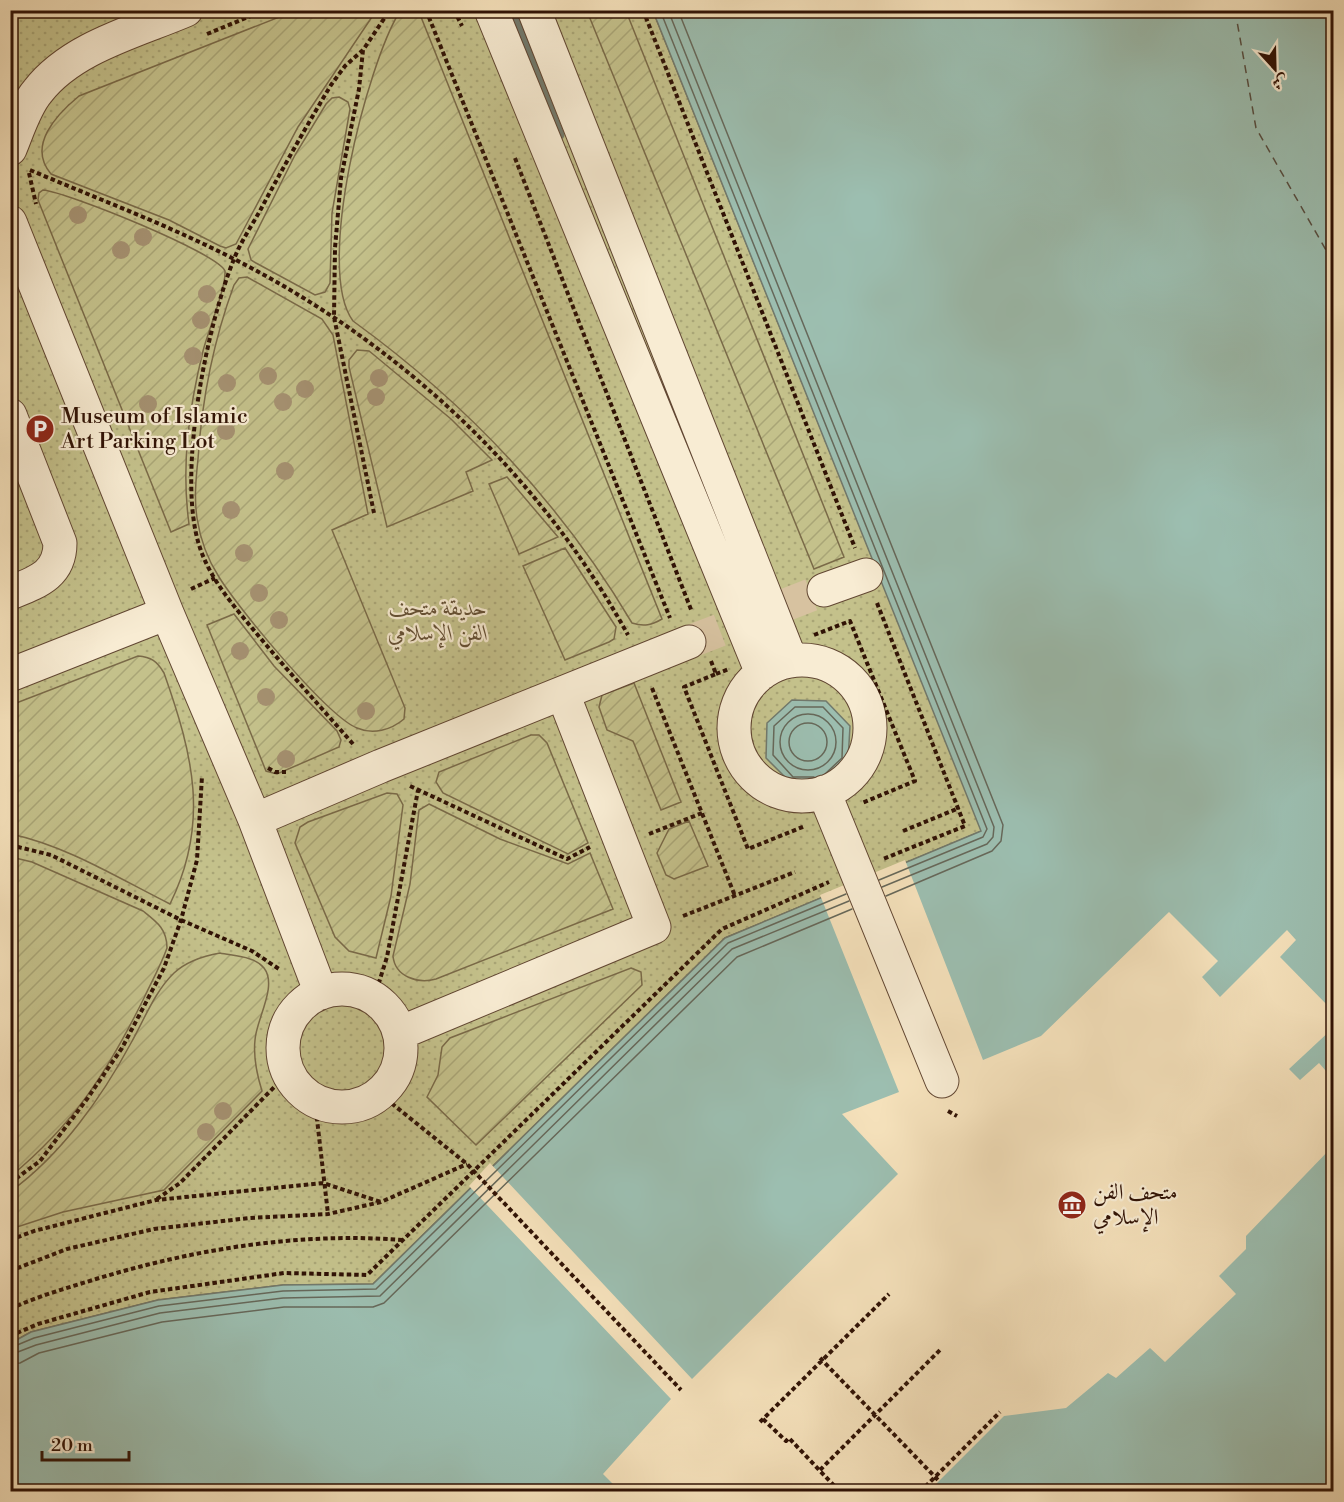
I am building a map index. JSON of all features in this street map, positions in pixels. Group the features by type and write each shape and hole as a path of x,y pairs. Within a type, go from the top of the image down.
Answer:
{"street":[{"path":"491,10 776,667"},
{"path":"534,10 776,667"},
{"path":"10,149 37,91 60,69 91,50 194,24"},
{"path":"24,216 177,602 255,820 312,998"},
{"path":"10,415 60,543 57,565 50,574 41,581 10,592"},
{"path":"10,464 41,546 39,555 33,563 10,572"},
{"path":"824,590 862,567"},
{"path":"10,675 177,602"},
{"path":"255,820 373,753 416,752 563,694 630,652 681,632"},
{"path":"816,661 840,671 850,679 862,695 870,714 870,735 865,754 854,772 839,785 824,792 805,796 786,794 768,788 751,773 739,754 734,732 737,710 747,689 776,667 816,661"},
{"path":"400,1033 654,927 563,694"},
{"path":"824,792 942,1081"},
{"path":"348,989 374,998 395,1019 400,1033 401,1060 390,1084 380,1094 356,1107 335,1107 315,1102 295,1085 283,1058 285,1036 294,1014 312,998 348,989"}],"path":[{"path":"194,24 265,10"},
{"path":"390,10 363,50 345,66 331,85 234,259 212,333 197,403 192,473 193,512 200,548 228,598 354,745 373,753 418,792 567,859 592,846 597,854 702,813"},
{"path":"426,10 681,632"},
{"path":"10,1336 38,1324 150,1292 284,1273 367,1275 722,929 965,826 643,10"},
{"path":"363,50 359,89 341,178 335,248 334,317 374,513"},
{"path":"514,154 618,421"},
{"path":"24,216 31,188 28,169 234,259 334,317 407,371 474,430 523,482 576,549 609,600 630,639 630,652 702,813 735,896"},
{"path":"177,602 215,578"},
{"path":"343,749 354,745"},
{"path":"374,998 387,957 418,792 416,752"},
{"path":"263,764 275,772 287,771"},
{"path":"10,1183 40,1161 122,1048 164,968 181,920 197,860 202,770"},
{"path":"903,831 959,808"},
{"path":"10,845 51,855 181,920 252,951 312,998"},
{"path":"654,927 795,872"},
{"path":"156,1200 180,1184 288,1073"},
{"path":"380,1094 467,1164 681,1390"},
{"path":"315,1102 322,1183 328,1214"},
{"path":"10,1271 67,1249 154,1229 249,1218 328,1214 381,1202 467,1164"},
{"path":"10,1240 34,1230 156,1200 322,1183 381,1202"},
{"path":"10,1309 35,1297 138,1267 218,1248 357,1236 402,1240"},
{"path":"840,1491 789,1438 786,1441 762,1421 889,1294"},
{"path":"820,1470 877,1416 940,1350"},
{"path":"821,1360 939,1481"},
{"path":"920,1491 1000,1412"}],"green space":[{"path":"297,10 376,11 298,127 236,244 226,248 220,246 169,220 51,174 44,163 43,142 47,132 62,112 79,96"},
{"name":"حديقة متحف الفن الإسلامي","path":"11,11 653,11 982,831 725,938 373,1284 283,1285 158,1300 31,1332 11,1343"},
{"path":"400,11 419,12 662,619 655,623 644,625 632,623 604,579 542,496 472,421 395,353 353,321 342,295 339,258 342,214 350,166 373,74"},
{"path":"587,11 626,11 844,557 814,569"},
{"path":"339,97 348,102 350,109 332,213 330,283 325,292 315,295 251,260 248,249 295,155 326,104 332,98"},
{"path":"43,190 81,201 171,238 216,262 225,271 220,299 203,351 190,415 186,458 189,524 171,532 38,200 39,193"},
{"path":"247,277 322,319 333,335 368,514 332,530 405,708 404,719 388,729 369,731 357,728 325,704 284,660 229,592 211,563 202,541 197,518 196,488 206,392 214,349 234,285 239,278"},
{"path":"357,350 369,351 374,355 451,419 492,460 466,472 473,491 387,527 349,367 349,360"},
{"path":"507,477 558,537 519,554 489,484"},
{"path":"565,548 616,627 614,639 565,660 523,566"},
{"path":"234,614 274,666 337,731 341,740 339,747 277,774 266,771 207,625"},
{"path":"138,656 153,660 164,673 183,732 193,789 190,845 170,904 52,846 11,834 11,705"},
{"path":"634,683 681,802 661,810 633,741 607,730 599,707 602,695"},
{"path":"531,735 539,735 547,743 588,843 568,854 443,793 436,782 439,772"},
{"path":"387,793 397,794 403,805 391,896 376,958 349,951 335,937 295,843 300,827 308,822"},
{"path":"429,804 500,839 568,864 590,853 613,909 436,979 415,979 403,974 398,969 393,956 410,884 419,810"},
{"path":"689,821 708,866 674,879 666,875 657,853 669,829"},
{"path":"11,857 32,862 143,911 163,931 167,948 131,1024 88,1095 53,1137 11,1176"},
{"path":"220,953 255,961 264,968 268,975 268,993 256,1032 255,1047 256,1066 262,1091 164,1190 63,1212 11,1229 11,1191 47,1160 79,1124 120,1063 150,1006 167,980 184,965 201,957"},
{"path":"631,968 641,972 642,985 476,1145 427,1097 438,1075 442,1047 450,1038"}],"water":[{"path":"653,11 1333,11 1333,1491 11,1492 11,1343 31,1332 158,1300 283,1285 373,1284 725,938 981,831"},
{"path":"792,700 826,701 850,726 848,761 824,784 791,783 766,758 767,723"}],"pier":[{"name":"متحف الفن الإسلامي","path":"905,860 983,1060 1041,1036 1169,912 1218,961 1202,977 1220,997 1287,930 1296,940 1280,957 1333,1011 1333,1028 1289,1069 1300,1080 1319,1063 1333,1079 1333,1146 1246,1236 1246,1249 1219,1276 1236,1294 1165,1362 1150,1348 1116,1378 1108,1373 1066,1408 1004,1416 929,1491 620,1491 603,1474 671,1399 469,1186 490,1163 692,1379 898,1174 842,1114 899,1092 820,895"}],"waterway":[{"path":"513,15 560,135"}],"ferry route":[{"path":"1235,10 1256,128 1334,264"}],"tunnel":[{"path":"689,642 824,590"}],"place":[{"name":"Museum of Islamic Art Parking Lot","path":"40,429"},
{"name":"متحف الفن الإسلامي","path":"1072,1205"}]}
